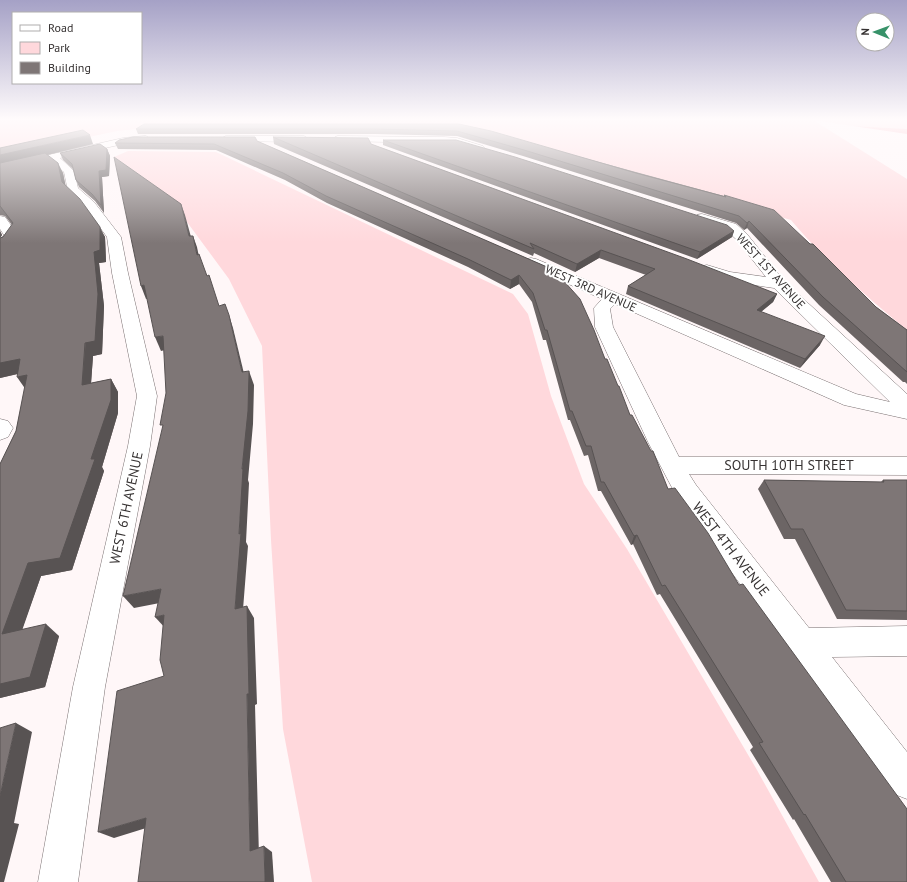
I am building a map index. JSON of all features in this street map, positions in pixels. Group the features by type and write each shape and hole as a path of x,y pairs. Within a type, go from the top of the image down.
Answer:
{"street":[{"path":"0,169 38,160"},
{"name":"WEST 6TH AVENUE","path":"56,160 69,171 72,189 90,205 114,237 120,273 147,396 139,446 89,686 58,882"},
{"name":"WEST 1ST AVENUE","path":"689,214 731,228 742,237 780,284 907,406"},
{"path":"0,220 11,236 4,244 0,245"},
{"name":"WEST 3RD AVENUE","path":"517,256 851,400 907,412"},
{"path":"697,265 727,276 780,284"},
{"name":"WEST 4TH AVENUE","path":"612,298 602,308 604,327 659,442 687,492 907,781"},
{"path":"0,426 2,428 0,432"},
{"name":"SOUTH 10TH STREET","path":"672,465 907,466"},
{"path":"803,643 907,641"}],"green space":[{"path":"119,160 233,160 513,294 528,314 551,396 584,484 627,549 757,770 819,882 312,882 283,729 271,540 262,346 229,279 173,203 144,178"},
{"path":"581,160 877,160 907,179 907,330 832,264 791,220"}],"building":[{"path":"13,160 54,160 58,163 62,182 80,199 100,227 100,250 94,252 98,294 95,341 85,343 82,385 111,379 111,400 91,459 95,459 60,558 28,563 2,634 46,624 30,677 0,684 0,464 16,431 27,375 17,377 20,359 0,363 0,238 3,237 13,223 0,206 0,163"},
{"path":"68,160 106,160 106,170 99,171 101,205 92,194 76,180 72,164"},
{"path":"115,160 119,160 181,204 189,236 193,236 197,255 199,254 207,276 209,275 219,306 225,304 229,315 242,372 249,371 248,411 242,469 239,534 241,533 235,609 247,606 250,851 264,846 265,882 138,882 146,818 98,832 117,691 164,676 160,660 164,615 155,617 161,589 123,596 163,425 160,425 166,393 163,336 155,337 144,285 141,286"},
{"path":"252,160 301,160 554,270 580,299 605,359 607,359 619,386 630,415 632,415 651,451 653,451 668,489 675,488 708,533 739,585 743,584 907,809 907,882 846,882 805,814 804,815 759,743 763,742 665,585 662,586 637,535 634,536 604,482 601,482 591,446 586,446 572,411 570,411 547,330 545,330 533,293 519,275 511,280 468,259 326,196 283,173"},
{"path":"327,160 415,160 687,259 777,294 757,310 825,336 805,359 628,286 655,269 601,250 577,264 530,243 534,249"},
{"path":"440,160 525,160 727,225 734,231 700,252"},
{"path":"557,160 592,160 726,197 724,195 774,210 810,244 813,244 876,307 907,330 907,372 823,297 749,221 747,223 739,216"},
{"path":"764,480 884,482 883,480 907,480 907,611 846,610 803,529 791,529"},
{"path":"16,723 0,796 0,728"}]}
